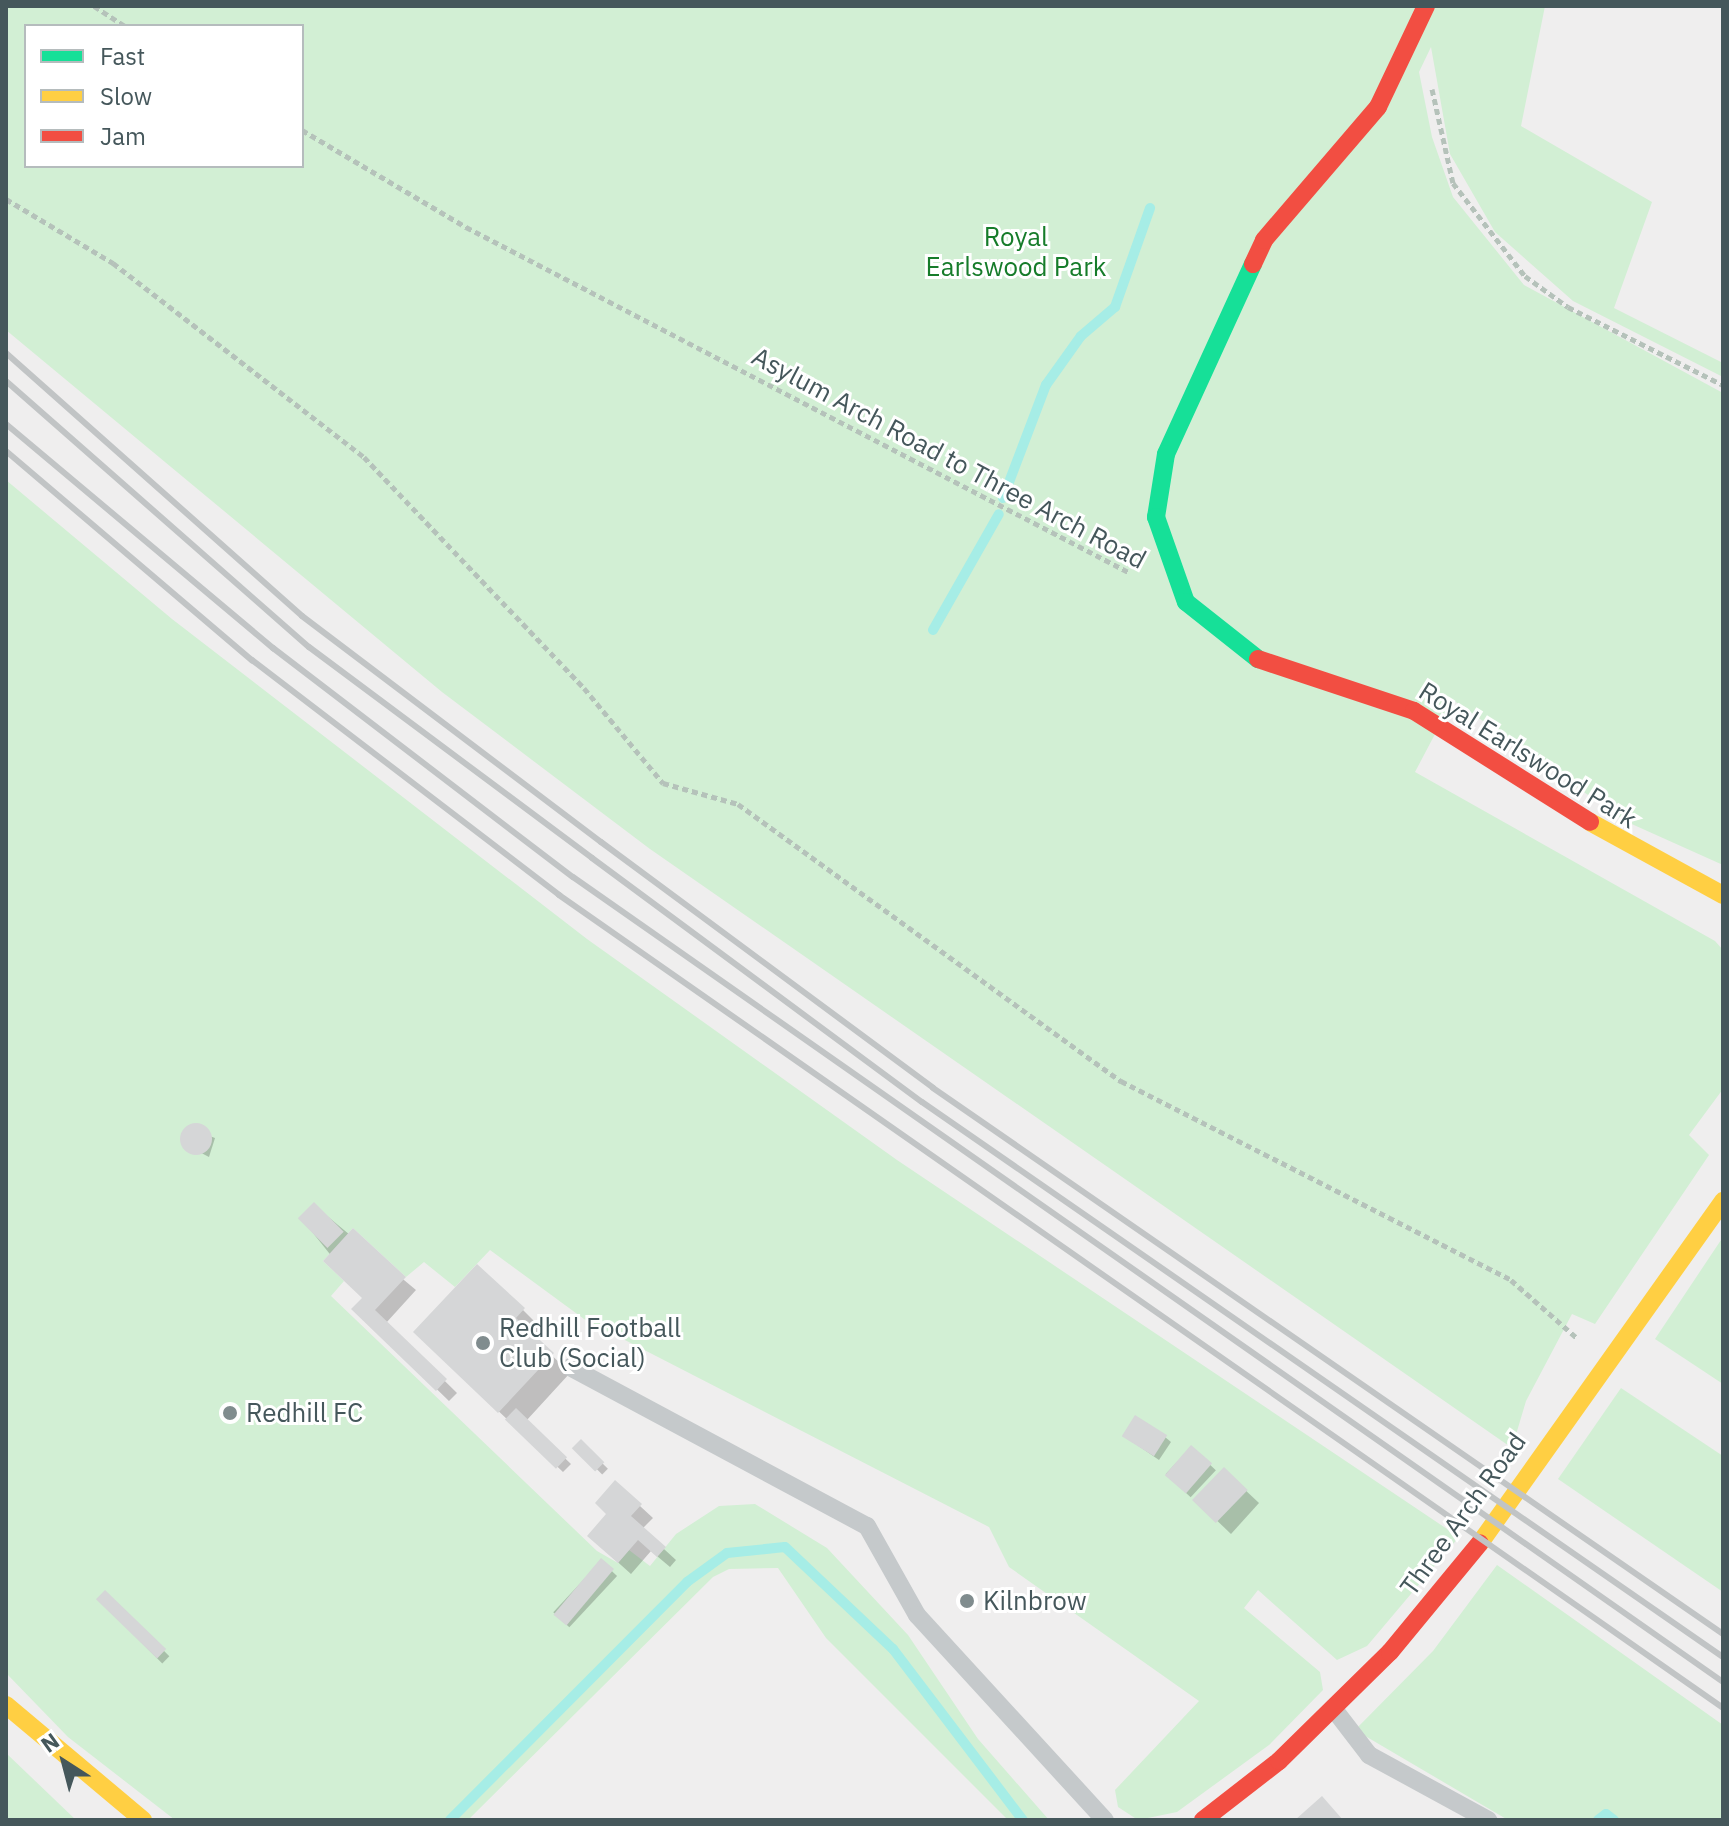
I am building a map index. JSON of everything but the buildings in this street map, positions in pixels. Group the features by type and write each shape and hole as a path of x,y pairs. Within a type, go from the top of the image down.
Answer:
{"street":[{"name":"Royal Earlswood Park","path":"1426,6 1411,48 1359,132 1264,240 1166,454 1156,517 1166,562 1186,602 1247,656 1414,711 1654,863 1723,895"},
{"name":"Three Arch Road","path":"1203,1820 1333,1708 1475,1549 1723,1201"},
{"path":"6,1705 143,1820"}],"lane":[{"path":"570,1367 867,1526 917,1615 1105,1820"},
{"path":"1333,1708 1345,1733 1369,1755 1488,1820"}],"path":[{"path":"94,6 122,24"},
{"path":"1411,48 1425,60 1453,183 1512,263 1568,307 1723,385"},
{"name":"Asylum Arch Road to Three Arch Road","path":"304,131 466,227 1142,579"},
{"path":"6,199 113,263 364,457 584,688 663,783 738,804 1121,1081 1511,1280 1563,1330 1612,1360"}],"green space":[{"path":"6,6 1545,6 1521,126 1652,202 1614,308 1723,363 1723,377 1573,301 1495,232 1450,154 1431,47 1419,72 1432,137 1453,197 1524,285 1723,393 1723,865 1625,821 1453,700 1415,772 1715,941 1723,950 1723,1089 1689,1135 1709,1155 1595,1324 1572,1314 1526,1401 1512,1448 650,849 442,692 6,330"},
{"path":"6,480 172,619 587,939 897,1160 1459,1537 1367,1646 1337,1660 1258,1590 1244,1608 1320,1672 1323,1690 1269,1745 1177,1812 1138,1820 1118,1807 1115,1790 1199,1701 1009,1567 989,1527 584,1319 490,1250 455,1287 424,1262 406,1277 353,1228 323,1261 344,1281 331,1296 597,1551 618,1563 629,1550 650,1566 676,1534 719,1506 755,1504 827,1548 908,1635 978,1739 1049,1820 1008,1820 826,1638 778,1568 729,1569 713,1577 468,1820 175,1820 68,1737 6,1673"},
{"path":"1723,1237 1723,1384 1655,1339"},
{"path":"1621,1388 1723,1456 1723,1592 1558,1479"},
{"path":"1497,1565 1723,1725 1723,1820 1508,1820 1355,1730 1433,1651"},
{"path":"6,1753 76,1820 6,1820"}],"waterway":[{"path":"1003,498 1046,385 1081,336 1115,307 1150,208"},
{"path":"933,630 999,514"},
{"path":"450,1820 687,1582 727,1553 785,1547 893,1649 1023,1820"},
{"path":"1598,1820 1606,1814 1614,1820"}],"railway":[{"path":"6,353 302,616 601,842 933,1088 1723,1634"},
{"path":"6,381 309,647 592,858 922,1102 1723,1657"},
{"path":"6,424 273,648 573,877 1723,1682"},
{"path":"6,451 252,660 559,895 1723,1708"}],"traffic: fast":[{"path":"1253,264 1166,454 1156,517 1186,602 1258,659"}],"traffic: slow":[{"path":"1590,822 1723,895"},
{"path":"1480,1543 1723,1201"},
{"path":"6,1705 143,1820"}],"traffic: jam":[{"path":"1253,264 1264,240 1378,107 1426,6"},
{"path":"1258,659 1414,711 1590,822"},
{"path":"1203,1820 1279,1761 1390,1652 1480,1543"}],"place":[{"name":"Redhill Football Club (Social)","path":"483,1343"},
{"name":"Redhill FC","path":"230,1413"},
{"name":"Kilnbrow","path":"967,1601"}]}
